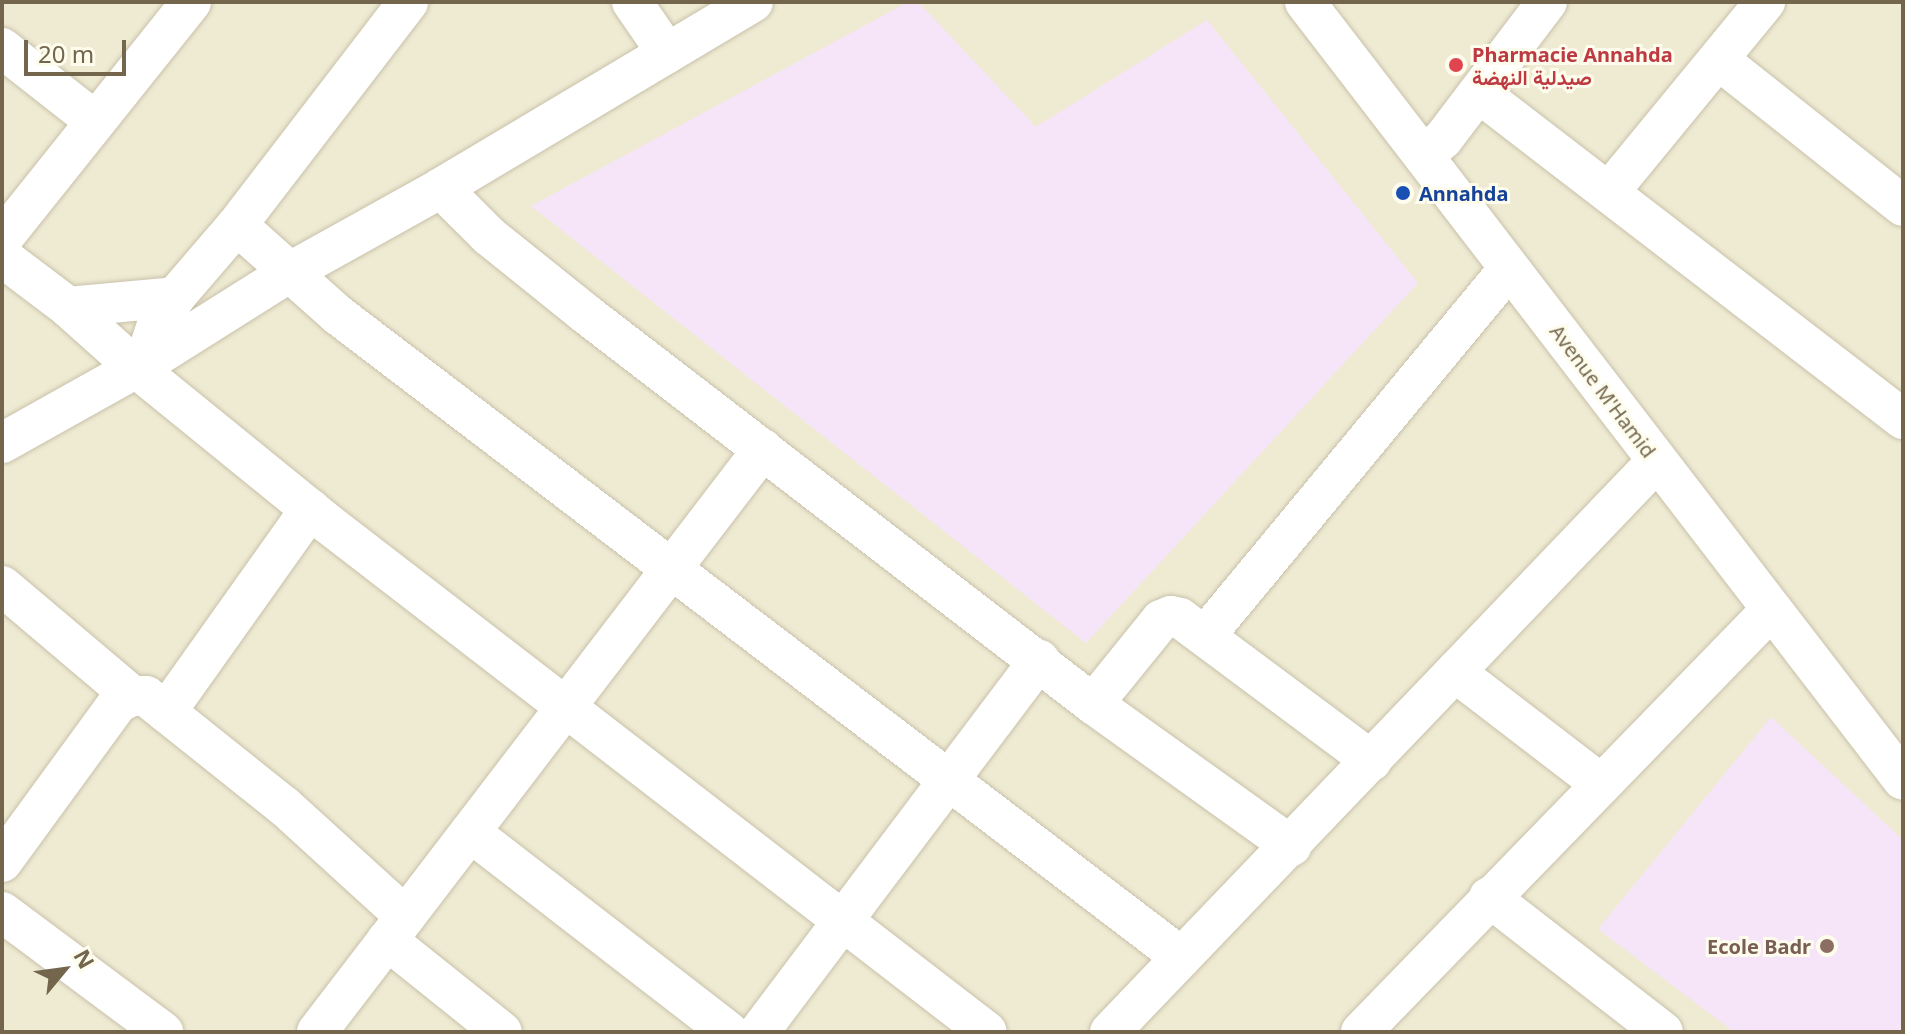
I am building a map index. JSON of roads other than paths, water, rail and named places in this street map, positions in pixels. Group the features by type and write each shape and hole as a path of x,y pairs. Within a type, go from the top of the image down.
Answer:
{"street":[{"path":"632,2 667,53"},
{"path":"2,443 144,363 292,271 441,188 753,2"},
{"name":"Avenue M'Hamid","path":"1305,2 1903,780"},
{"path":"1425,155 1443,139 1547,2"},
{"path":"1609,192 1765,2"},
{"path":"144,363 157,325 175,297 237,225 400,5"},
{"path":"2,239 95,121 179,6"},
{"path":"2,48 95,121"},
{"path":"1719,60 1903,206"},
{"path":"1479,93 1903,419"},
{"path":"441,188 489,236 763,449 1093,704 1291,846"},
{"path":"237,225 338,315 1181,957"},
{"path":"2,257 144,363 310,509 987,1032"},
{"path":"1205,636 1509,268"},
{"path":"68,307 175,297"},
{"path":"317,1032 763,449"},
{"path":"1110,1032 1656,462"},
{"path":"149,704 310,509"},
{"path":"2,586 149,704 284,806 396,928 502,1032"},
{"path":"1361,1032 1771,610"},
{"path":"1093,704 1161,620 1171,616 1180,618 1205,636 1372,761"},
{"path":"759,1032 841,919 1039,660"},
{"path":"1455,672 1601,784"},
{"path":"2,862 118,703 149,704"},
{"path":"470,832 729,1032"},
{"path":"1489,897 1642,1026"},
{"path":"2,912 163,1032"}],"place":[{"name":"Pharmacie Annahda صيدلية النهضة","path":"1456,65"},
{"name":"Annahda","path":"1403,193"},
{"name":"Ecole Badr","path":"1827,946"}]}
